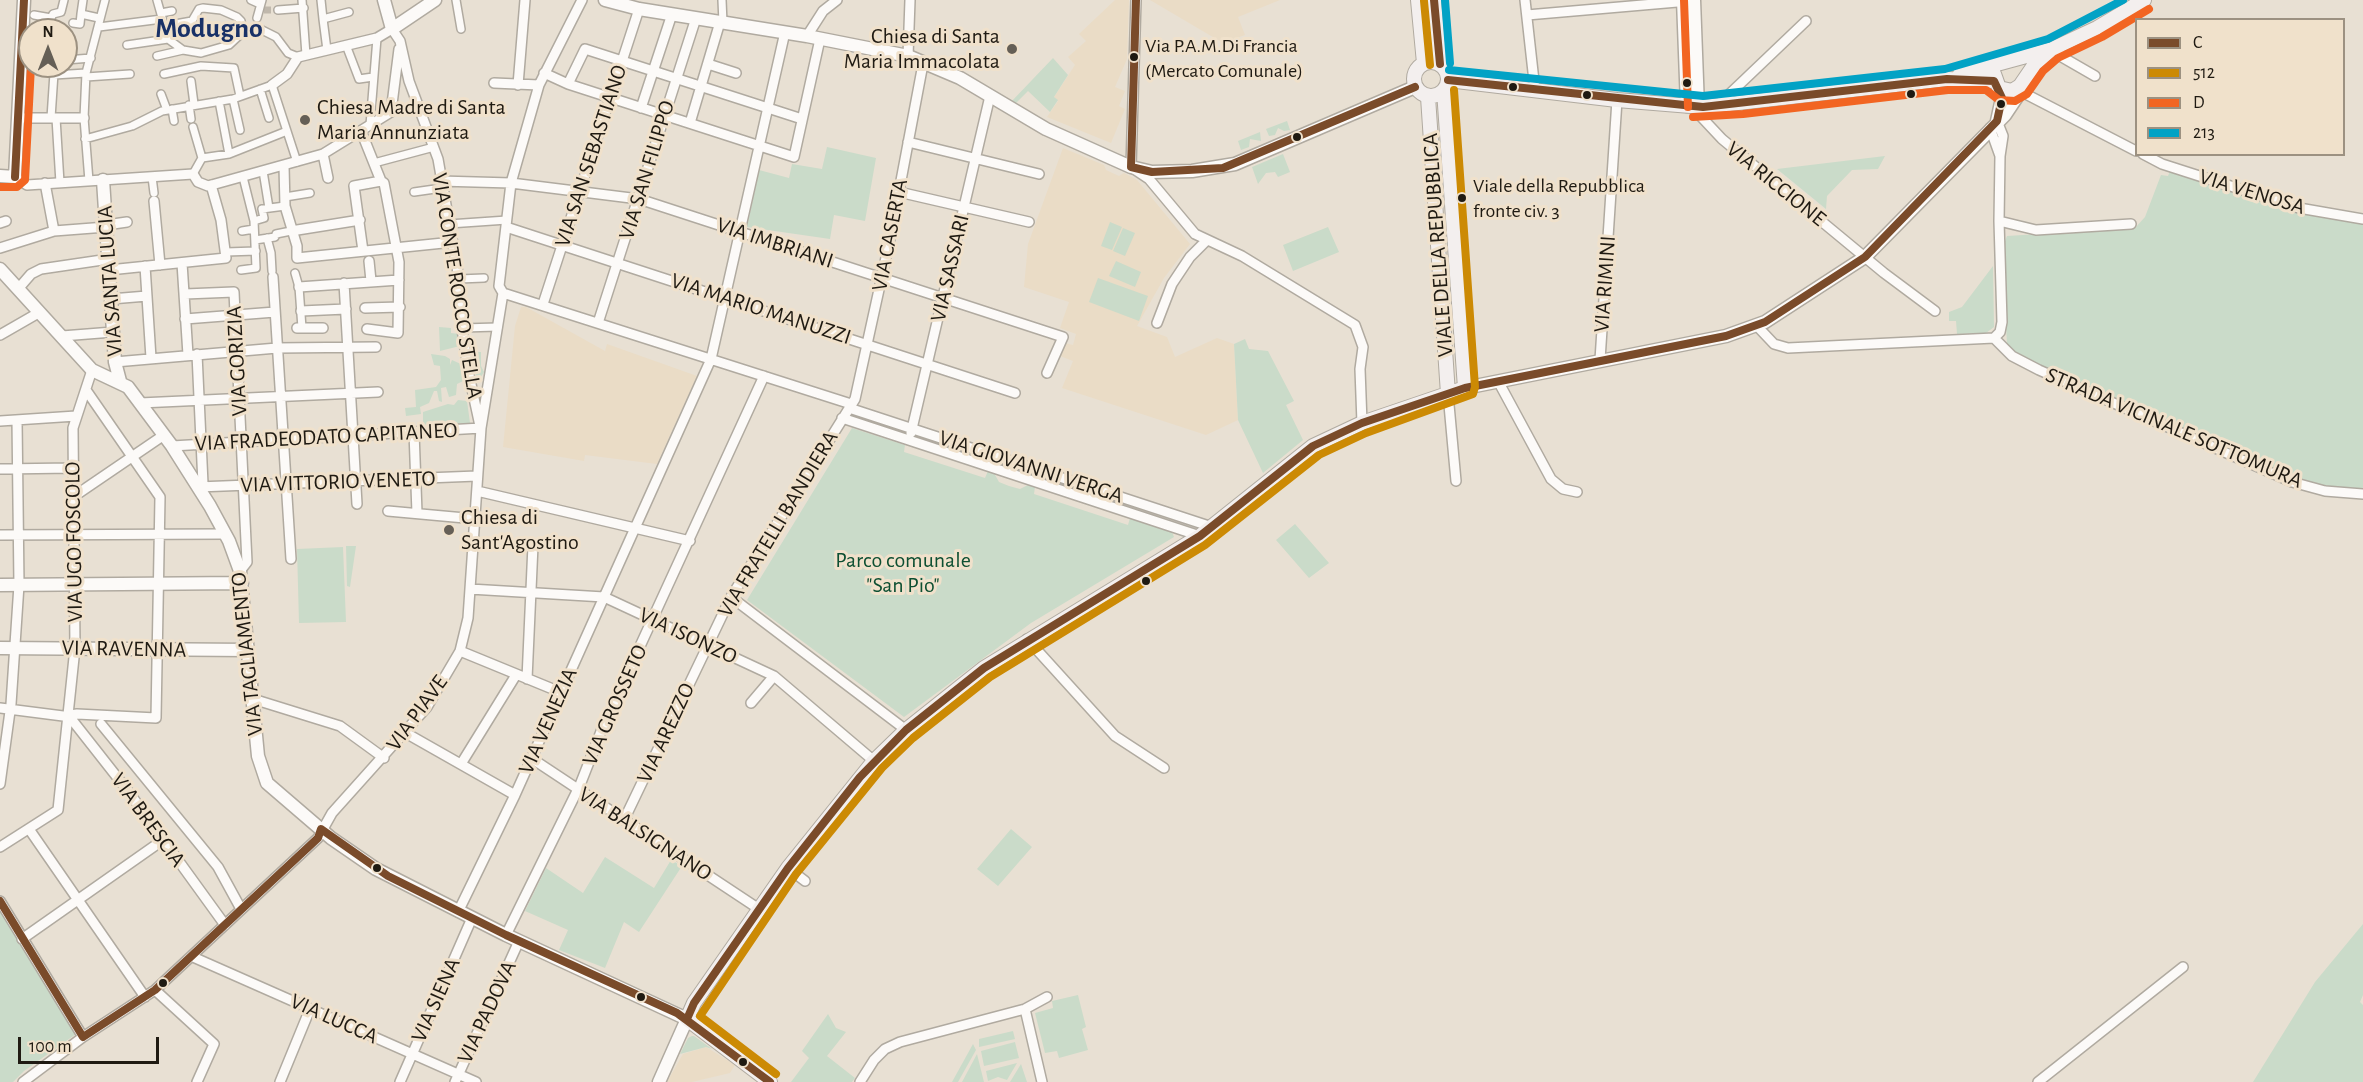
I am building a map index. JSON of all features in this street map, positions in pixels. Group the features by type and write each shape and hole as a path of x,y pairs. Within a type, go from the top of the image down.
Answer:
{"main road":[{"path":"1418,0 1424,63"},
{"path":"1434,0 1440,64 1447,72 1446,86"},
{"path":"1947,80 1957,74 2005,63 2054,48 2144,0"},
{"path":"1440,64 1424,63 1415,72 1415,87 1428,97 1446,86 1535,90 1692,107 1947,80 1997,84 2007,91 2020,84 2054,48"},
{"path":"1997,84 1995,72 2005,63 2014,63 2022,70 2020,84"},
{"name":"VIALE DELLA REPUBBLICA","path":"1446,86 1465,388"},
{"name":"VIALE DELLA REPUBBLICA","path":"1428,97 1448,394"},
{"path":"770,1082 687,1019 694,1003 788,868 874,761 906,730 984,668 1027,639 1200,536 1313,446 1362,423 1465,388"}],"street":[{"path":"15,177 24,0"},
{"path":"34,15 51,18 53,14 61,12 64,0"},
{"path":"78,24 80,24 82,0"},
{"path":"89,181 84,118 86,75 94,34 97,35 99,18 105,0"},
{"path":"157,0 168,39 183,50"},
{"path":"251,0 288,53 302,56 377,38 435,0"},
{"path":"321,0 327,50"},
{"path":"194,174 198,182 209,185 323,154 391,112 400,41 392,29 384,0"},
{"path":"456,0 461,29"},
{"path":"518,85 525,0"},
{"path":"481,428 498,327 502,293 499,286 511,183 539,85 582,0"},
{"path":"605,0 639,9 785,32 908,56 960,78 1046,129 1131,167 1149,179 1195,234 1242,256 1355,325 1363,347 1360,369 1362,423"},
{"path":"690,123 722,22 722,0"},
{"path":"807,36 823,11 837,0"},
{"path":"908,56 910,0"},
{"path":"1131,167 1136,0"},
{"path":"1525,0 1535,90"},
{"path":"1527,15 1608,4 1688,0 1692,107"},
{"path":"85,139 132,126 169,110 237,97 272,85 287,74 302,56 303,4 278,10"},
{"path":"99,27 162,19 192,21 199,9 203,8 220,10 237,17 241,21 243,32"},
{"name":"VIA SAN SEBASTIANO","path":"543,304 639,9"},
{"path":"162,19 172,11"},
{"path":"323,19 349,12"},
{"path":"157,56 183,50 201,53 229,45 259,13"},
{"path":"81,14 99,18"},
{"path":"641,108 672,14"},
{"name":"VIA SAN FILIPPO","path":"598,323 696,18"},
{"path":"1718,106 1806,21"},
{"name":"VIA VENEZIA","path":"458,912 531,758 711,359 785,32"},
{"path":"370,125 377,38"},
{"path":"127,45 168,39"},
{"path":"544,73 568,84 794,157 820,39"},
{"name":"VIA CONTE ROCCO STELLA","path":"400,41 409,81 434,147 459,279 462,328 469,375 481,428"},
{"path":"346,45 359,78 373,77"},
{"path":"2054,48 2062,57 2095,76"},
{"path":"568,84 585,49 802,119"},
{"path":"201,53 201,66"},
{"path":"78,59 91,58"},
{"path":"708,64 736,73"},
{"name":"VIA CASERTA","path":"850,406 882,277 923,64"},
{"path":"164,74 201,66 234,68 240,130"},
{"path":"60,183 54,118 54,74 130,74"},
{"path":"191,81 192,123 202,158 194,174"},
{"path":"494,83 539,85"},
{"path":"1994,125 2002,98 1997,84"},
{"path":"1465,388 1726,336 1758,326 1865,257 2012,106 2020,84 2135,150"},
{"path":"272,85 297,162"},
{"path":"1131,167 1152,172 1223,168 1415,87"},
{"path":"260,89 269,118"},
{"path":"161,94 174,121"},
{"name":"VIA SASSARI","path":"909,440 990,96"},
{"name":"VIA RIMINI","path":"1600,360 1617,100"},
{"path":"219,101 229,154"},
{"name":"VIA RICCIONE","path":"1692,107 1722,140 1935,311"},
{"path":"18,118 84,118"},
{"path":"1758,326 1774,344 1788,348 1994,338 2000,332 2002,322 1999,221 2000,156 2003,136 1994,125"},
{"path":"202,158 229,154 287,131"},
{"path":"361,131 381,181 384,183 397,248 400,306 398,333 367,329"},
{"path":"908,142 1039,174"},
{"path":"1974,145 1988,146 2000,156"},
{"path":"374,163 434,147"},
{"path":"323,154 328,178"},
{"name":"VIA VENOSA","path":"2147,156 2162,164 2299,208 2363,219"},
{"path":"284,166 285,201 291,231 297,246 295,271 301,311 299,328 323,329 322,310"},
{"path":"263,171 269,208"},
{"path":"0,176 15,177 27,184 194,174"},
{"path":"152,177 160,265"},
{"path":"241,270 256,268 254,221 243,177"},
{"name":"VIA SANTA LUCIA","path":"103,180 115,362 120,381"},
{"path":"371,281 354,186 381,181"},
{"path":"45,183 54,231"},
{"name":"VIA IMBRIANI","path":"441,184 511,183 639,199 1063,337 1047,373"},
{"path":"414,192 441,184"},
{"path":"209,185 221,220 226,255"},
{"path":"254,221 264,218 262,209 310,192"},
{"path":"899,192 1029,222"},
{"path":"255,240 291,231 360,220"},
{"path":"1999,221 2036,230 2131,224"},
{"path":"0,248 54,231 127,222"},
{"path":"449,224 506,224"},
{"name":"VIA MARIO MANUZZI","path":"506,224 562,245 1015,393"},
{"path":"242,231 255,229"},
{"path":"267,238 271,254 282,397 291,559"},
{"path":"1157,323 1172,284 1190,257 1206,241"},
{"path":"297,258 367,254 453,242"},
{"path":"18,289 32,274 41,269 109,264 160,265 256,251"},
{"path":"182,263 185,319 199,401 203,484 198,487"},
{"path":"145,266 151,358"},
{"path":"0,269 92,370 120,381"},
{"path":"459,279 484,278"},
{"path":"299,287 399,280"},
{"path":"344,283 357,504"},
{"name":"VIA GORIZIA","path":"184,294 234,292 247,562 241,577"},
{"name":"VIA GIOVANNI VERGA","path":"502,293 543,304 764,376 1212,527"},
{"path":"111,299 147,296"},
{"path":"365,308 400,306"},
{"path":"301,311 346,309"},
{"path":"0,335 40,312"},
{"path":"185,319 275,312"},
{"path":"462,328 498,327"},
{"path":"62,336 113,332"},
{"name":"STRADA VICINALE SOTTOMURA","path":"1994,338 2012,356 2039,370 2292,482 2325,492 2363,494"},
{"path":"115,362 278,348 376,347"},
{"name":"VIA UGO FOSCOLO","path":"29,829 58,810 75,648 76,535 73,497 73,428 92,370"},
{"path":"469,375 479,382 490,376"},
{"name":"VIA GROSSETO","path":"506,935 578,790 602,729 764,376"},
{"name":"VIA TAGLIAMENTO","path":"120,381 128,387 164,435 198,487 225,534 241,577 258,756 265,780 321,829 376,869 458,912 687,1019"},
{"path":"1498,381 1551,479 1563,489 1577,492"},
{"path":"5,709 69,716 77,714 156,718 160,497 86,390"},
{"path":"140,403 378,392"},
{"path":"1448,394 1456,481"},
{"name":"VIA FRATELLI BANDIERA","path":"707,645 731,597 850,406"},
{"path":"0,421 76,416"},
{"name":"VIA GIOVANNI VERGA","path":"842,418 1200,536"},
{"path":"0,784 5,709 14,648 19,585 17,420"},
{"name":"VIA FRADEODATO CAPITANEO","path":"172,446 481,428"},
{"name":"VIA PIAVE","path":"23,1082 83,1037 145,997 193,957 318,838 332,813 384,758 427,707 460,651 468,618 481,428"},
{"path":"414,432 417,513"},
{"path":"73,497 164,435"},
{"path":"0,469 74,468"},
{"name":"VIA VITTORIO VENETO","path":"198,487 477,476"},
{"path":"477,491 690,541"},
{"path":"388,511 476,519"},
{"path":"0,535 225,534"},
{"path":"527,679 533,545"},
{"path":"0,585 159,583 241,577"},
{"name":"VIA ISONZO","path":"470,589 604,597 774,676 874,761"},
{"path":"731,597 906,730"},
{"path":"1027,639 1115,736 1164,768"},
{"name":"VIA AREZZO","path":"624,820 707,645"},
{"name":"VIA RAVENNA","path":"0,648 248,650"},
{"path":"460,651 560,692"},
{"path":"461,764 516,675"},
{"path":"751,703 774,676"},
{"path":"253,699 340,726 384,758"},
{"name":"VIA BRESCIA","path":"69,716 225,925"},
{"path":"102,724 218,867 242,909"},
{"path":"404,732 514,795"},
{"name":"VIA BALSIGNANO","path":"531,758 759,909"},
{"path":"0,847 29,829 145,997"},
{"path":"22,939 163,840"},
{"path":"788,868 805,881"},
{"path":"0,901 83,1037"},
{"name":"VIA SIENA","path":"400,1082 471,918"},
{"name":"VIA PADOVA","path":"457,1078 519,941"},
{"name":"VIA LUCCA","path":"193,957 412,1053 457,1078 476,1082"},
{"path":"2038,1082 2183,967"},
{"path":"154,990 214,1044 197,1082"},
{"path":"861,1082 874,1060 885,1049 900,1042 1025,1009 1047,997"},
{"path":"280,1082 310,1009"},
{"path":"1025,1009 1042,1082"},
{"path":"659,1082 687,1019"}],"shaded area":[{"path":"1115,0 1129,0 1127,59 1115,87 1125,91 1119,106 1125,109 1111,143 1047,117 1058,101 1054,97 1075,65 1068,57 1086,41 1079,34"},
{"path":"1150,0 1280,0 1238,17 1245,35 1223,43"},
{"path":"1063,148 1104,165 1106,170 1119,176 1124,173 1137,180 1190,244 1164,278 1137,326 1167,337 1175,357 1217,338 1234,344 1238,420 1206,435 1062,388 1073,361 1060,356 1065,343 1073,345 1076,334 1060,328 1069,302 1024,287 1028,244"},
{"path":"521,307 526,307 605,351 607,344 697,376 657,464 585,455 584,461 503,447 515,326"},
{"path":"706,1047 735,1065 730,1073 692,1082 667,1082 683,1054"}],"green space":[{"path":"1053,58 1068,75 1054,97 1058,100 1050,112 1028,91 1015,104 1011,102"},
{"path":"1287,121 1290,130 1284,131 1278,128 1275,135 1269,136 1266,129"},
{"path":"1260,132 1261,141 1250,139 1249,147 1241,150 1238,141"},
{"path":"827,147 876,158 865,221 834,215 830,239 747,227 759,170 789,178 792,164 822,169"},
{"path":"1283,154 1290,172 1278,177 1275,172 1266,173 1258,184 1252,167"},
{"path":"1885,156 1878,169 1852,170 1827,196 1826,209 1777,169"},
{"path":"2172,167 2363,222 2363,489 2335,489 2306,481 2135,410 2017,355 2007,344 2002,249 2007,236 2135,228 2145,217 2161,175 2168,176"},
{"path":"1110,222 1122,227 1112,250 1101,246"},
{"path":"1328,227 1339,252 1293,271 1283,245"},
{"path":"1123,228 1135,233 1125,256 1113,251"},
{"path":"1116,261 1141,272 1135,287 1109,276"},
{"path":"1993,266 1994,327 1986,333 1957,334 1956,321 1949,321 1949,312 1962,307"},
{"path":"1098,278 1148,296 1139,321 1089,302"},
{"path":"439,327 451,328 451,333 459,334 460,346 440,351"},
{"path":"1245,339 1249,349 1268,351 1294,401 1286,405 1303,440 1263,473 1238,420 1234,344"},
{"path":"477,352 481,352 481,366 484,372 481,377 477,377 474,372 477,366"},
{"path":"431,354 445,356 450,359 450,365 452,360 463,365 465,380 457,384 456,395 449,397 446,387 441,388 442,402 439,401 437,391 434,391 429,403 420,407 421,414 406,416 405,408 416,407 415,390 436,387 441,380 440,366 434,365"},
{"path":"458,400 467,401 470,423 423,425 423,412 448,404 454,405"},
{"name":"Parco comunale \"San Pio\"","path":"852,428 905,445 904,452 985,478 988,471 994,473 999,482 1009,486 1020,489 1028,485 1035,487 1034,494 1128,525 1130,518 1172,532 1174,537 1031,623 904,717 747,600"},
{"path":"1295,524 1329,563 1309,578 1276,540"},
{"path":"346,546 356,546 350,587 347,586"},
{"path":"343,547 346,622 299,623 297,549"},
{"path":"1011,829 1032,847 998,886 977,869"},
{"path":"605,857 654,888 671,860 682,866 639,932 624,922 605,968 559,950 568,930 525,911 546,868 583,893"},
{"path":"0,910 76,1034 24,1071 13,1082 0,1082"},
{"path":"2363,924 2363,995 2360,1002 2363,1005 2363,1082 2253,1082 2315,982"},
{"path":"1078,995 1086,1027 1082,1029 1088,1050 1059,1058 1057,1051 1045,1053 1035,1013 1053,1008 1052,1001"},
{"path":"828,1014 836,1028 846,1032 827,1056 855,1078 852,1082 791,1082 809,1058 802,1051"},
{"path":"1013,1031 1015,1039 979,1047 979,1039"},
{"path":"692,1036 712,1049 706,1047 680,1054 688,1038"},
{"path":"1015,1042 1019,1058 984,1066 981,1051"},
{"path":"973,1044 976,1050 958,1082 952,1082"},
{"path":"977,1054 984,1082 962,1082"},
{"path":"1017,1063 1007,1080 998,1077 988,1081 986,1071"},
{"path":"1021,1064 1027,1082 1010,1082"}],"tunnel":[{"path":"264,10 278,10"}],"transit line":[{"name":"C","path":"15,177 24,0"},
{"name":"C","path":"1136,0 1131,167 1152,172 1223,168 1415,87"},
{"name":"C","path":"1434,0 1440,64"},
{"name":"213","path":"1445,0 1450,63"},
{"name":"D","path":"1684,0 1688,107"},
{"name":"213","path":"1449,70 1703,96 1945,69 2048,39 2123,0"},
{"name":"512","path":"1424,1 1430,65"},
{"name":"D","path":"1693,117 1743,114 1948,90 1986,90 1999,100 2015,101 2027,94 2043,71 2058,58 2102,37 2149,9"},
{"name":"D","path":"0,187 17,187 25,180 30,78"},
{"name":"C","path":"687,1019 694,1003 788,868 860,777 906,730 984,668 1200,536 1313,446 1362,423 1465,388 1726,336 1765,322 1865,257 1997,121 2002,98 1994,81 1947,79 1703,107 1448,80"},
{"name":"512","path":"776,1074 700,1016 796,874 882,768 913,738 990,677 1205,545 1319,455 1366,433 1473,394 1475,387 1454,90"},
{"name":"C","path":"0,901 83,1037 155,990 318,838 321,829 388,876 506,935 677,1013 770,1082"}],"place":[{"name":"Chiesa di Santa Maria Immacolata","path":"1012,49"},
{"name":"Via P.A.M.Di Francia (Mercato Comunale)","path":"1134,57"},
{"name":"Chiesa Madre di Santa Maria Annunziata","path":"305,120"},
{"name":"Viale della Repubblica fronte civ. 3","path":"1462,198"},
{"name":"Chiesa di Sant'Agostino","path":"449,530"}],"district":[{"name":"Modugno","path":"209,29"}]}
